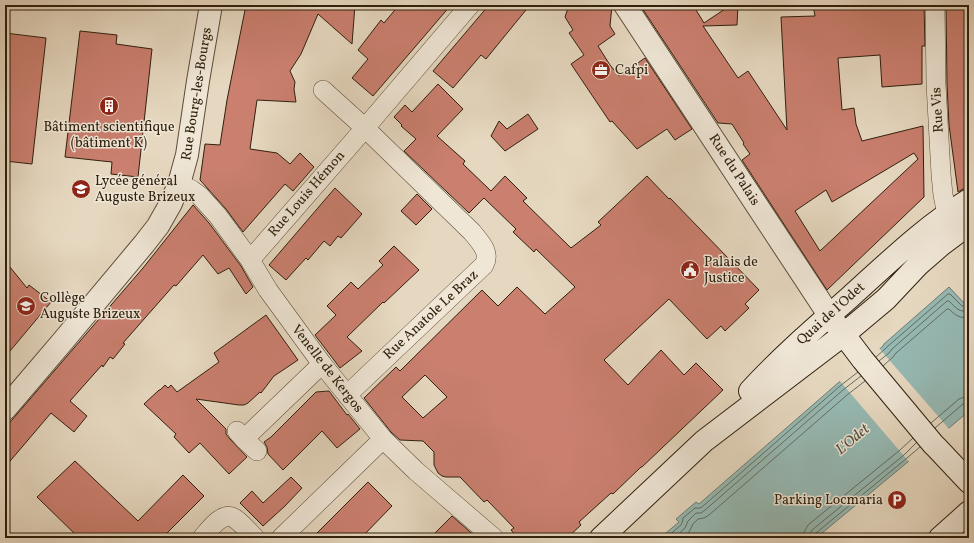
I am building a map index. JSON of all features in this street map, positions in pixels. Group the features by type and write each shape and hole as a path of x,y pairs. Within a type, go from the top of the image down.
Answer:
{"main road":[{"name":"Rue Bourg-les-Bourgs","path":"5,409 148,238 164,215 179,184 184,167 190,139 198,80 211,5"},
{"name":"Rue du Palais","path":"625,5 843,335 933,444 969,482"},
{"name":"Quai de l'Odet","path":"601,538 704,441 751,389 829,315 916,238 947,214 969,200"},
{"name":"Quai de l'Odet","path":"704,441 843,335 886,299 918,265 969,224"},
{"path":"940,538 969,512"},
{"path":"963,538 969,527"}],"street":[{"name":"Rue Louis Hémon","path":"250,260 470,5"},
{"name":"Rue Vis","path":"935,5 936,84 941,174 947,214"},
{"path":"323,90 365,128"},
{"name":"Rue Anatole Le Braz","path":"347,395 484,265 487,260 484,247 472,232 365,128"},
{"name":"Venelle de Kergos","path":"179,184 192,190 200,196 218,216 250,260 268,290 322,364 383,439 416,471 494,538"},
{"path":"246,440 322,364"},
{"path":"281,538 383,439"},
{"path":"202,538 220,519 226,516 235,518 255,538"}],"water":[{"name":"L'Odet","path":"949,287 964,303 969,298 969,411 816,538 660,538 679,522 676,519 696,502 699,504 838,383 865,362"}],"pier":[{"path":"878,347 950,430 910,463 839,380"}],"building":[{"path":"246,5 355,5 352,44 318,14 301,54 290,71 295,82 294,89 296,102 257,100 250,149 277,153 290,164 300,153 314,167 293,191 285,184 243,232 226,209 200,180 205,144 220,145 227,100"},
{"path":"399,5 451,5 373,96 352,78 368,59 358,50 381,20 384,23"},
{"path":"489,5 530,5 486,59 481,55 453,88 433,71"},
{"path":"569,5 612,5 610,26 615,34 598,46 610,65 619,76 645,58 692,129 675,140 667,129 637,149 612,121 610,122 571,64 584,55 569,33 573,30 565,17"},
{"path":"640,5 693,5 704,23 731,5 738,5 737,25 703,26 738,78 748,71 787,130 781,17 815,16 813,5 924,5 925,46 922,46 922,84 882,87 880,55 838,58 842,110 854,108 856,124 862,141 923,126 924,197 827,290 742,160 750,154 732,124 718,123","holes":["914,153 918,159 820,251 795,211 826,190 832,202"]},
{"path":"946,5 968,5 969,188 958,192 949,125"},
{"name":"Bâtiment scientifique (bâtiment K)","path":"80,31 117,35 116,44 152,49 138,177 111,174 112,162 65,157"},
{"path":"5,33 46,38 32,164 5,161"},
{"path":"438,84 463,109 437,136 465,161 463,164 491,191 505,176 527,198 523,201 571,248 601,225 598,222 647,176 759,290 745,304 749,308 725,331 721,326 707,339 669,299 604,360 628,385 661,350 684,375 696,363 723,390 613,494 611,493 579,522 581,525 567,538 518,538 511,530 514,528 487,500 484,502 460,477 446,477 438,473 434,465 434,452 423,441 400,440 391,432 364,398 396,367 400,371 482,290 498,306 517,287 545,314 575,287 536,249 534,252 513,232 516,229 484,198 469,213 404,151 416,139 401,126 402,125 394,117 405,105 412,112","holes":["425,375 447,397 423,418 402,397"]},
{"path":"528,114 538,129 505,151 491,136 499,121 507,129"},
{"path":"335,188 362,214 341,238 338,236 330,246 324,241 308,260 306,258 286,280 269,265"},
{"path":"417,194 432,209 416,225 401,211"},
{"path":"193,205 209,223 241,266 253,287 246,294 229,268 218,274 203,255 176,286 174,285 123,343 125,344 113,359 110,357 103,367 102,365 70,401 87,416 74,432 51,413 5,467 5,428 143,268"},
{"path":"394,246 419,270 347,337 362,351 340,368 315,335 336,315 327,306 351,282 358,289 383,265 379,261"},
{"name":"Collège Auguste Brizeux","path":"5,261 27,288 29,285 51,302 5,357"},
{"path":"266,315 298,360 274,376 261,393 260,392 244,405 196,399 226,429 226,434 229,438 247,457 229,474 200,443 189,453 174,437 176,434 144,404 165,385 168,388 171,385 177,392 219,362 214,353"},
{"path":"329,391 347,415 348,414 360,429 337,448 322,431 283,470 268,454 267,447 264,442 271,437 316,392"},
{"path":"75,461 138,521 183,475 204,496 162,538 79,538 37,497"},
{"path":"291,477 302,488 263,526 240,503 252,491 263,503"},
{"path":"368,482 392,506 361,538 312,538"},
{"path":"452,516 477,538 430,538"}],"place":[{"name":"Cafpi","path":"601,70"},
{"name":"Bâtiment scientifique (bâtiment K)","path":"109,106"},
{"name":"Lycée général Auguste Brizeux","path":"81,189"},
{"name":"Palais de Justice","path":"690,270"},
{"name":"Collège Auguste Brizeux","path":"26,306"},
{"name":"Parking Locmaria","path":"897,500"}]}
